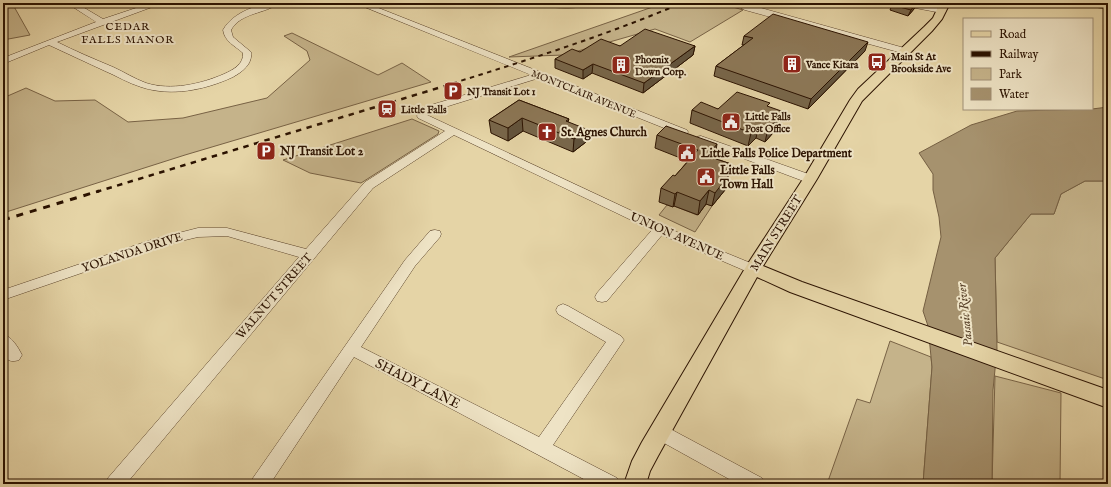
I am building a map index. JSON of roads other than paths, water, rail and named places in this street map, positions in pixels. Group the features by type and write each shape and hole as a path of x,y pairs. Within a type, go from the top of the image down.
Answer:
{"main road":[{"name":"MAIN STREET","path":"635,484 640,468 650,449 752,269 810,179 856,100 862,92 928,29 944,7"},
{"name":"UNION AVENUE","path":"752,269 796,287 1071,387 1108,399"}],"street":[{"path":"71,3 102,22"},
{"path":"3,61 102,22 159,3"},
{"path":"49,42 144,86 168,88 196,85 224,77 237,70 245,63 248,57 247,52 229,38 227,35 227,29 231,23 238,18 275,3"},
{"name":"MONTCLAIR AVENUE","path":"359,3 516,64 539,75 669,127 810,179"},
{"path":"527,3 564,6 587,3"},
{"path":"736,3 748,8 904,51"},
{"path":"899,3 944,7"},
{"path":"1080,3 1108,8"},
{"name":"UNION AVENUE","path":"539,75 425,110 422,114 424,117 660,229 752,269"},
{"name":"WALNUT STREET","path":"114,484 369,185 453,131"},
{"path":"602,298 660,229"},
{"name":"YOLANDA DRIVE","path":"3,295 157,242 194,233 227,232 309,255"},
{"path":"258,484 410,263 435,234"},
{"path":"542,447 616,340 563,310"},
{"path":"3,340 14,355"},
{"name":"SHADY LANE","path":"352,349 611,484"},
{"path":"661,432 756,484"}],"water":[{"name":"Passaic River","path":"1108,107 1108,181 1085,181 1061,194 1054,214 1031,214 995,258 997,349 993,390 992,484 923,484 932,367 928,326 923,311 941,237 939,217 933,190 933,174 919,153 971,125 1017,111 1093,109"}],"railway":[{"path":"444,86 594,37 682,3"},
{"path":"96,192 448,85"},
{"path":"3,220 99,191"}],"place":[{"name":"Main St At Brookside Ave","path":"877,62"},
{"name":"Vance Kitara","path":"792,64"},
{"name":"Phoenix Down Corp.","path":"621,65"},
{"name":"NJ Transit Lot 1","path":"453,91"},
{"name":"Little Falls","path":"387,109"},
{"name":"Little Falls Post Office","path":"731,122"},
{"name":"St. Agnes Church","path":"547,132"},
{"name":"NJ Transit Lot 2","path":"266,151"},
{"name":"Little Falls Police Department","path":"687,153"},
{"name":"Little Falls Town Hall","path":"706,177"}],"district":[{"name":"CEDAR FALLS MANOR","path":"128,32"}]}
